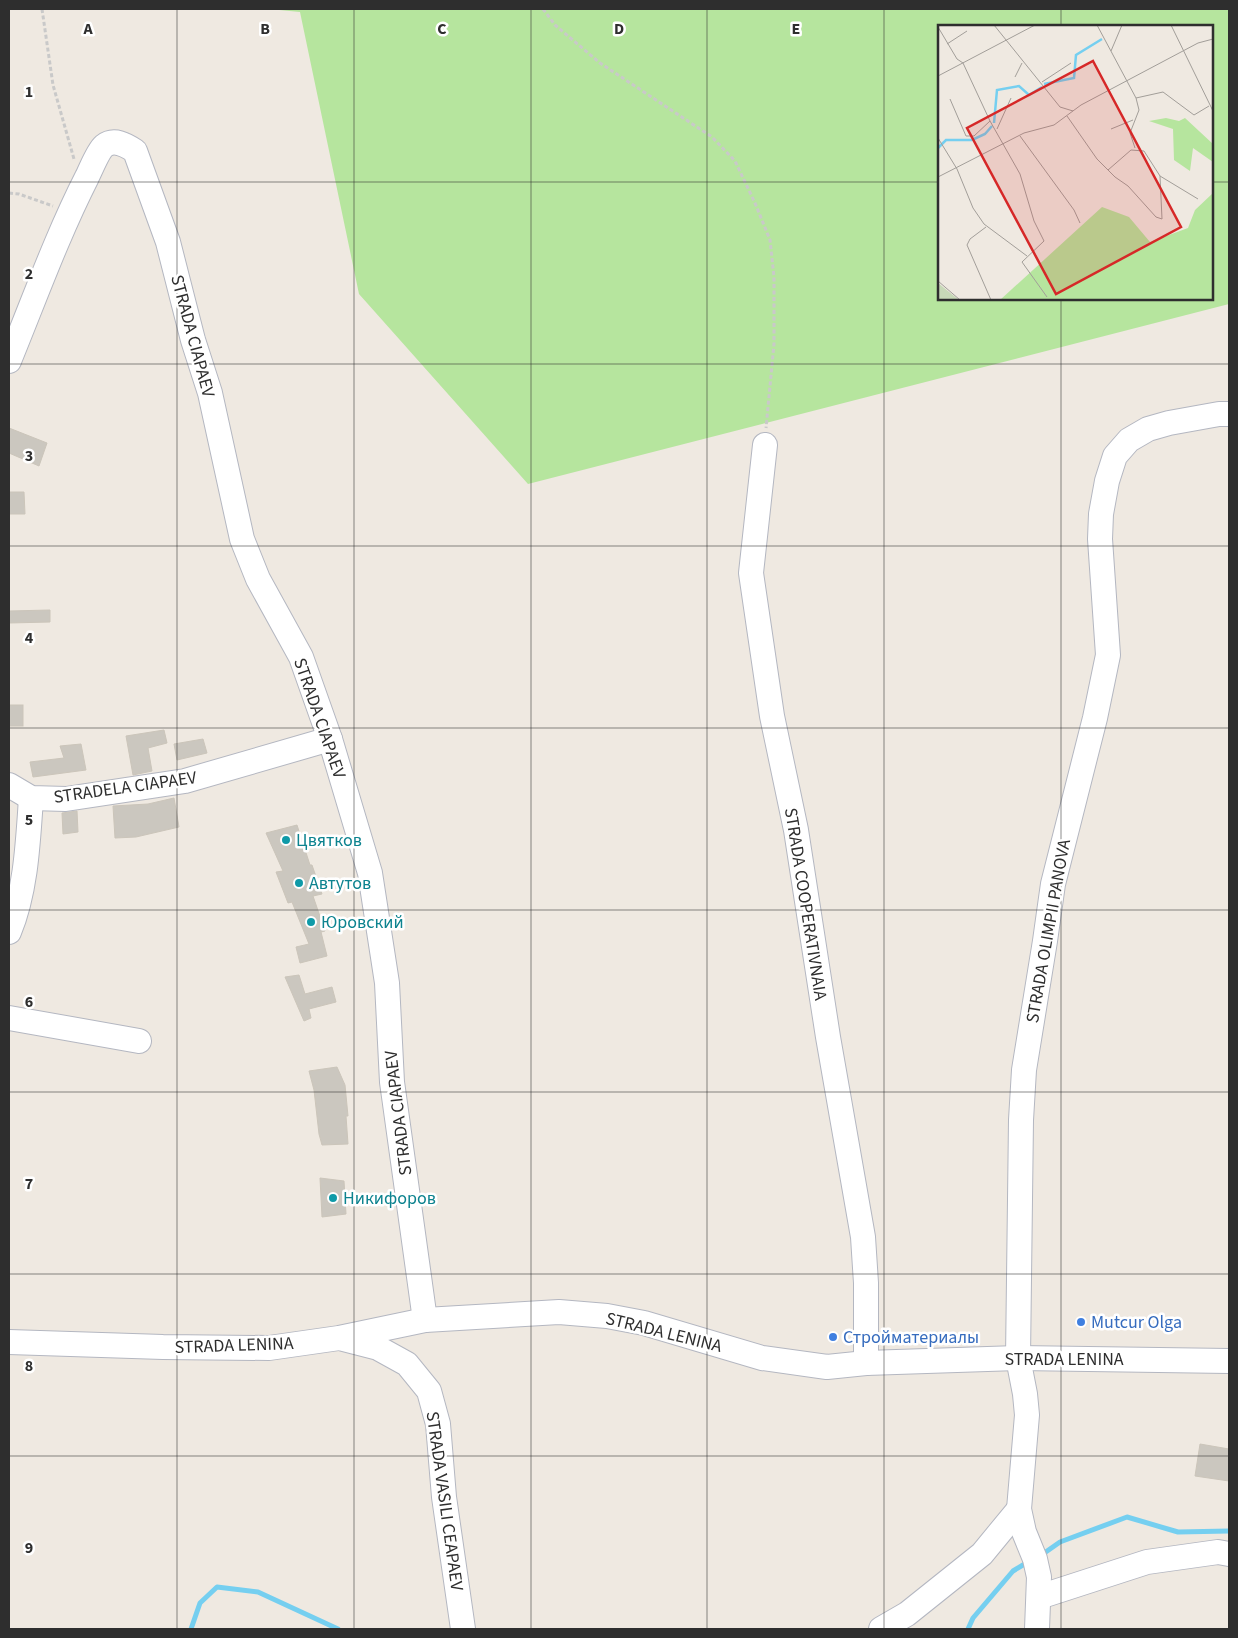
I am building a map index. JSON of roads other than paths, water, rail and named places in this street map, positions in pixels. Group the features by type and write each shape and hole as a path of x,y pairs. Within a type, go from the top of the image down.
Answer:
{"street":[{"name":"STRADA CIAPAEV","path":"9,361 84,183 103,147 112,143 123,143 135,151 168,242 193,340 210,393 242,539 258,579 300,657 330,739 370,873 387,983 392,1082 425,1320"},
{"name":"STRADA OLIMPII PANOVA","path":"1037,1629 1039,1577 1035,1559 1024,1532 1019,1509 1027,1415 1026,1394 1018,1358 1021,1120 1024,1070 1053,884 1095,718 1108,655 1100,539 1107,481 1115,456 1129,440 1148,428 1219,414 1229,414"},
{"name":"STRADA COOPERATIVNAIA","path":"764,445 751,573 772,716 796,830 828,1037 863,1237 866,1282 866,1363"},
{"name":"STRADELA CIAPAEV","path":"9,785 31,798 66,799 185,782 330,739"},
{"path":"9,932 15,918 27,855 31,798"},
{"path":"9,1018 139,1040"},
{"name":"STRADA LENINA","path":"9,1342 269,1348 339,1338 425,1320 559,1312 607,1316 644,1324 762,1358 827,1367 866,1363 1018,1358 1229,1361"},
{"name":"STRADA VASILI CEAPAEV","path":"339,1338 378,1348 407,1364 429,1391 438,1424 444,1497 462,1626"},
{"path":"882,1629 907,1614 982,1554 1019,1509"},
{"path":"1039,1597 1147,1562 1218,1552 1229,1554"}],"waterway":[{"path":"1040,1556 1060,1542 1127,1517 1178,1532 1229,1531"},
{"path":"968,1629 973,1618 1013,1571 1028,1562"},
{"path":"191,1629 200,1603 217,1587 258,1592 338,1629"}],"place":[{"name":"Цвятков","path":"286,840"},
{"name":"Автутов","path":"299,883"},
{"name":"Юровский","path":"311,922"},
{"name":"Никифоров","path":"333,1198"},
{"name":"Mutcur Olga","path":"1081,1322"},
{"name":"Стройматериалы","path":"833,1337"}]}
